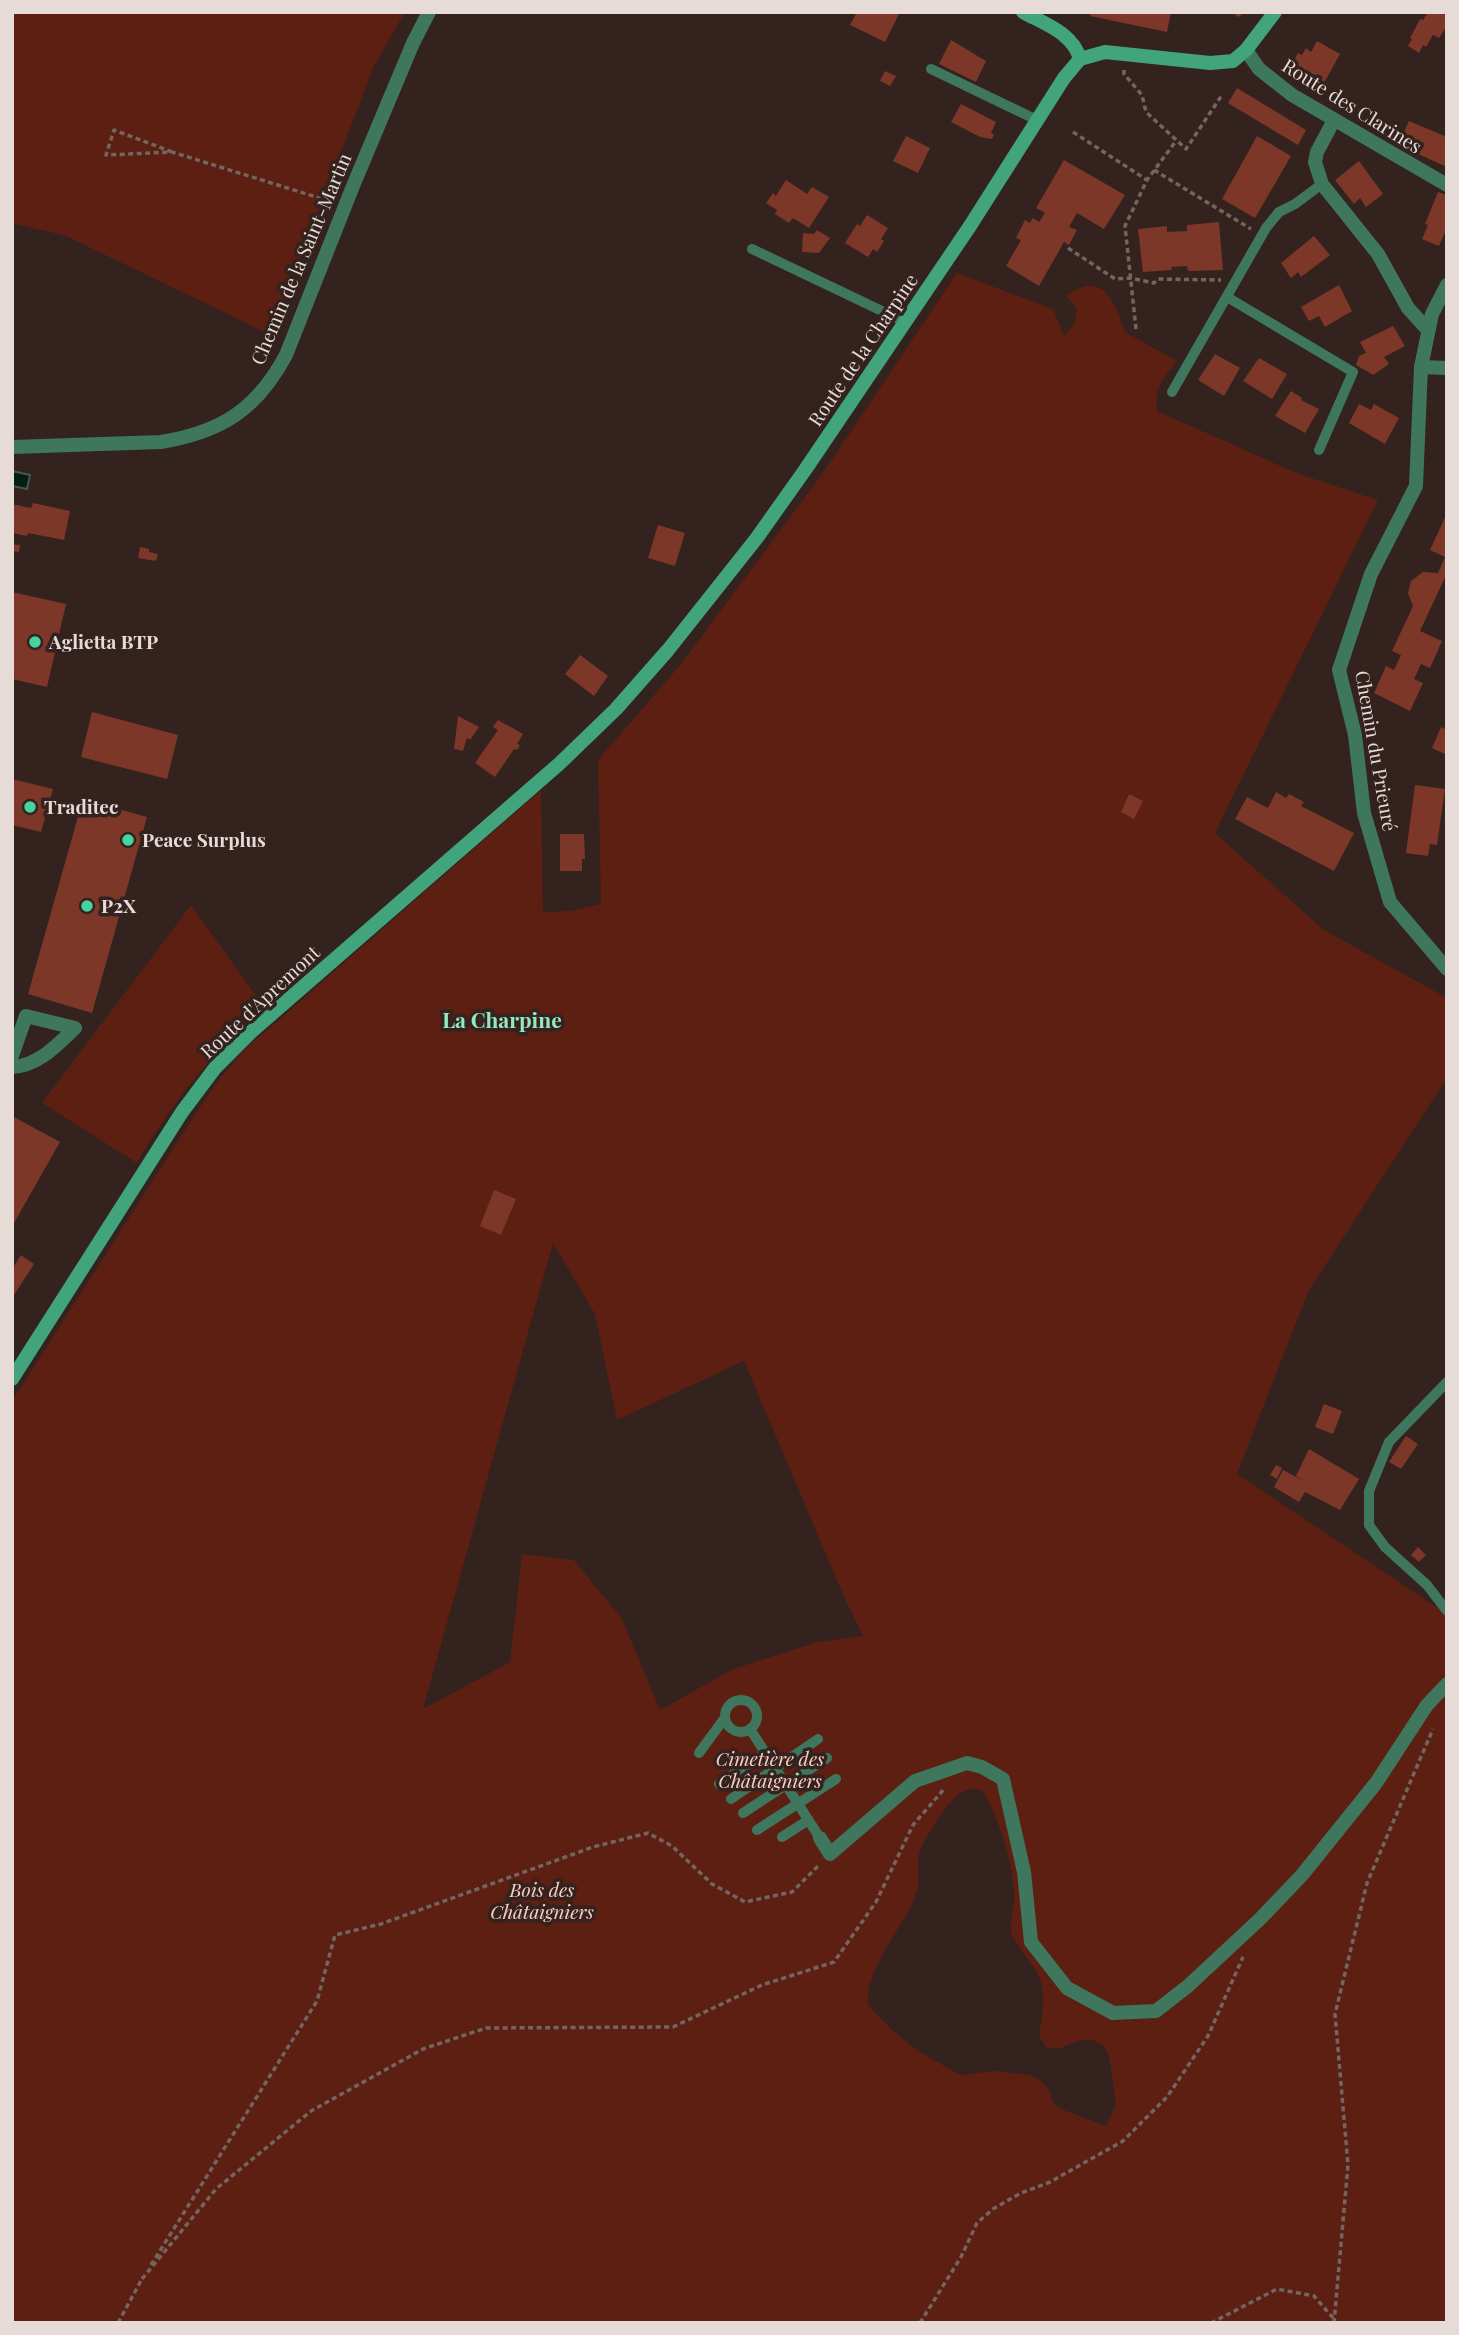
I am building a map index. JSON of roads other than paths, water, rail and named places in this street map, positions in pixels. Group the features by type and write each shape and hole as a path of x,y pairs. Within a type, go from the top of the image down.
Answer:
{"main road":[{"path":"1023,12 1071,40 1077,48 1080,60 1105,52 1210,63 1233,61 1275,12"},
{"name":"Route de la Charpine","path":"547,775 616,709 756,539 905,322 1064,78 1080,60"},
{"name":"Route d'Apremont","path":"12,1379 182,1112 215,1068 251,1032 547,775"}],"street":[{"name":"Chemin de la Saint-Martin","path":"12,447 161,442 207,431 243,411 274,377 286,355 345,206 413,43 429,12"},
{"name":"Route des Clarines","path":"1245,50 1259,69 1274,81 1334,120 1447,185"},
{"path":"1334,120 1317,152 1315,162 1322,184 1378,254 1408,308 1427,329"},
{"name":"Chemin du Prieuré","path":"1447,285 1427,329 1420,367 1416,486 1371,574 1339,670 1355,736 1364,813 1390,902 1447,970"},
{"path":"1420,367 1447,368"},
{"path":"12,1056 26,1016 75,1028 53,1049 27,1066 12,1067"},
{"path":"820,1838 830,1854 915,1781 967,1763 982,1767 1003,1779 1024,1872 1031,1942 1067,1988 1113,2013 1156,2011 1188,1986 1260,1919 1302,1875 1376,1783 1427,1705 1447,1684"}],"lane":[{"path":"931,69 1037,120"},
{"path":"1172,392 1262,236 1279,212 1322,184"},
{"path":"752,250 905,322"},
{"path":"1227,297 1353,372 1318,450"},
{"path":"1447,1382 1390,1442 1369,1491 1369,1525 1385,1547 1427,1585 1447,1611"},
{"path":"698,1753 724,1719 727,1706 731,1702 744,1699 750,1702 757,1713 750,1730 738,1732 727,1725 724,1719"},
{"path":"750,1730 820,1838"},
{"path":"731,1799 818,1739"},
{"path":"719,1784 765,1753"},
{"path":"743,1814 827,1758"},
{"path":"757,1830 836,1779"},
{"path":"782,1838 807,1821"}],"place":[{"name":"Aglietta BTP","path":"35,642"},
{"name":"Traditec","path":"30,807"},
{"name":"Peace Surplus","path":"128,840"},
{"name":"P2X","path":"87,906"}],"district":[{"name":"La Charpine","path":"502,1021"}],"park label":[{"name":"Cimetière des Châtaigniers","path":"770,1770"},
{"name":"Bois des Châtaigniers","path":"542,1901"}]}
